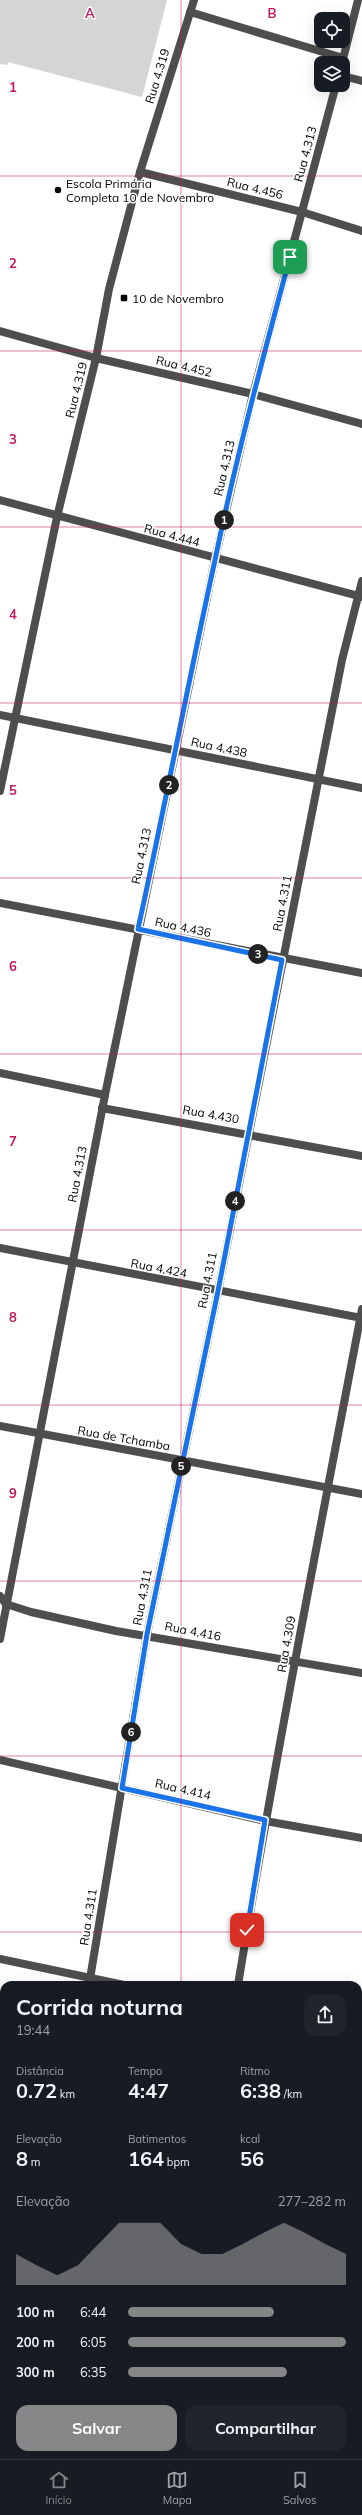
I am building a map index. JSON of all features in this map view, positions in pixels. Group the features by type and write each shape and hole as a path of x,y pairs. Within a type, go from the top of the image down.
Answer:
{"street":[{"name":"Rua 4.319","path":"0,791 56,517 96,358 109,289 140,172 194,0"},
{"path":"344,56 358,0"},
{"path":"190,12 330,56"},
{"path":"350,78 362,81"},
{"name":"Rua 4.313","path":"0,1639 104,1095 177,750 215,559 254,394 334,92"},
{"name":"Rua 4.456","path":"140,172 302,212 362,231"},
{"name":"Rua 4.452","path":"0,331 96,358 254,394 362,424"},
{"name":"Rua 4.444","path":"0,500 56,517 360,597"},
{"name":"Rua 4.311","path":"90,1981 147,1634 218,1291 342,660 360,597 362,581"},
{"name":"Rua 4.438","path":"0,715 16,717 362,788"},
{"name":"Rua 4.436","path":"0,903 138,929 282,960 362,973"},
{"path":"0,1073 104,1095"},
{"name":"Rua 4.430","path":"102,1108 248,1133 362,1156"},
{"name":"Rua 4.424","path":"0,1248 218,1291 361,1314"},
{"name":"Rua 4.309","path":"239,1981 265,1820 326,1488 361,1314"},
{"name":"Rua de Tchamba","path":"0,1426 362,1494"},
{"path":"0,1596 6,1604"},
{"name":"Rua 4.416","path":"6,1604 116,1631 147,1634 362,1673"},
{"name":"Rua 4.414","path":"0,1760 265,1820 362,1838"},
{"path":"0,1959 90,1981"}],"shaded area":[{"path":"0,0 167,0 142,97 8,62 7,65 0,64"}],"place":[{"name":"Escola Primária Completa 10 de Novembro","path":"58,190"},
{"name":"10 de Novembro","path":"124,298"}],"route":[{"path":"247,1930 265,1820 122,1788 147,1634 218,1291 282,960 138,929 177,750 215,559 254,394 290,257"}]}
